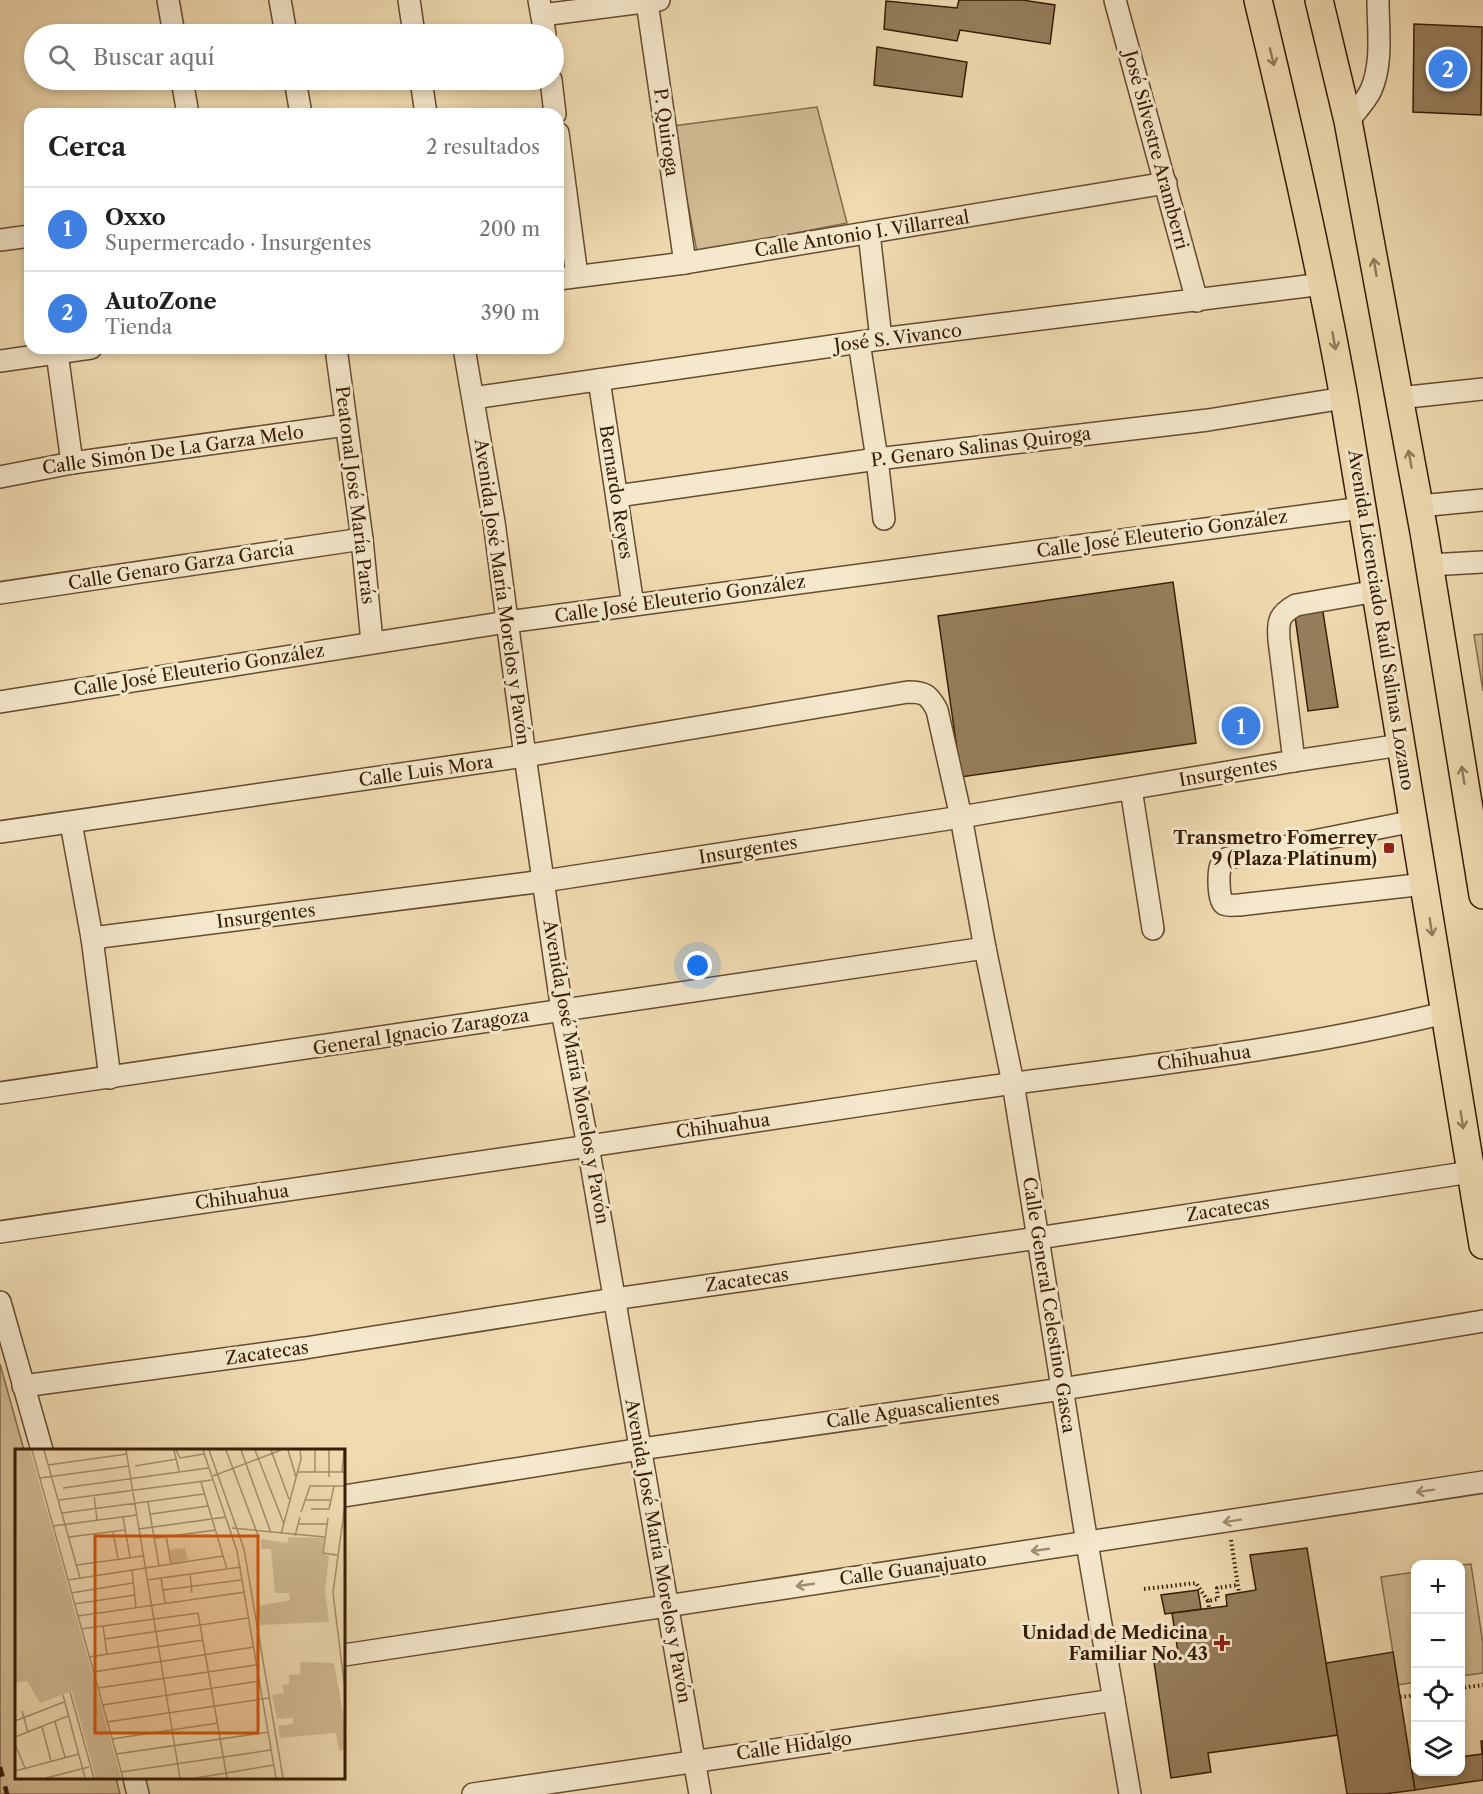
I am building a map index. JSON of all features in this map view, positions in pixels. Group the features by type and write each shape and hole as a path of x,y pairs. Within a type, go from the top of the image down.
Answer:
{"main road":[{"name":"Avenida Licenciado Raúl Salinas Lozano","path":"1258,0 1292,137 1344,398 1483,1245"},
{"path":"1319,0 1348,121 1419,506 1482,883"}],"street":[{"path":"168,0 172,24"},
{"path":"279,0 284,24"},
{"path":"409,0 413,24"},
{"name":"José Silvestre Aramberri","path":"1115,0 1197,301"},
{"path":"1348,121 1370,93 1375,80 1378,53 1378,0"},
{"path":"542,16 653,1"},
{"name":"P. Quiroga","path":"653,1 686,263"},
{"path":"184,90 187,108"},
{"path":"297,90 300,108"},
{"path":"422,90 425,108"},
{"path":"552,90 554,108"},
{"name":"Calle Antonio I. Villarreal","path":"568,277 686,263 1166,183"},
{"path":"564,219 568,277"},
{"path":"869,233 881,339"},
{"path":"0,240 24,237"},
{"name":"José S. Vivanco","path":"473,398 881,339 1323,284"},
{"path":"859,342 878,459 884,519"},
{"path":"0,361 50,354"},
{"path":"57,354 72,463"},
{"name":"Peatonal José María Parás","path":"337,354 362,539 372,642"},
{"name":"Avenida José María Morelos y Pavón","path":"465,354 494,522 562,1011 588,1146 700,1794"},
{"name":"Bernardo Reyes","path":"599,380 633,605"},
{"path":"1399,398 1483,389"},
{"name":"P. Genaro Salinas Quiroga","path":"617,496 878,459 1208,420 1344,398"},
{"name":"Calle Simón De La Garza Melo","path":"0,477 72,463 346,425"},
{"path":"1419,506 1483,500"},
{"name":"Calle José Eleuterio González","path":"0,702 507,622 1362,508"},
{"name":"Calle Genaro Garza García","path":"0,593 362,539"},
{"path":"1429,564 1483,562"},
{"path":"1294,761 1278,623 1284,611 1296,605 1377,591"},
{"name":"Calle Luis Mora","path":"0,832 525,756 908,692 921,692"},
{"name":"Calle General Celestino Gasca","path":"921,692 931,699 937,710 961,817 1013,1083 1130,1794"},
{"name":"Insurgentes","path":"92,938 544,881 961,817 1401,745"},
{"path":"1131,789 1153,929"},
{"path":"1414,821 1228,858 1224,861 1220,871 1220,897 1224,904 1239,906 1425,884"},
{"path":"71,823 92,938 110,1078"},
{"name":"General Ignacio Zaragoza","path":"0,1093 985,948"},
{"name":"Chihuahua","path":"0,1232 1013,1083 1251,1052 1350,1034 1444,1013"},
{"name":"Zacatecas","path":"23,1386 305,1348 614,1299 1038,1238 1471,1172"},
{"path":"0,1302 42,1449"},
{"name":"Calle Aguascalientes","path":"345,1496 641,1449 1062,1389 1483,1321"},
{"name":"Calle Guanajuato","path":"345,1655 1483,1482"},
{"name":"Calle Hidalgo","path":"473,1794 1114,1700"},
{"path":"134,1779 138,1794"}],"path":[{"path":"1228,1522 1239,1593"},
{"path":"1144,1589 1196,1583 1208,1601 1209,1608"},
{"path":"1208,1601 1218,1599 1216,1588 1237,1585"},
{"path":"1465,1687 1483,1685"},
{"path":"1400,1697 1411,1696"}],"shaded area":[{"path":"817,107 847,223 697,252 673,126"},
{"path":"1483,634 1483,691 1474,635"},
{"path":"0,1364 24,1449 15,1449 15,1779 116,1779 120,1794 0,1794"},
{"path":"1471,1564 1483,1644 1483,1673 1465,1675 1465,1614 1465,1565"},
{"path":"1411,1573 1411,1683 1398,1685 1381,1577"}],"building":[{"path":"959,0 1022,0 1055,5 1050,44 960,30 957,41 884,29 886,1 957,8"},
{"path":"1414,24 1482,27 1481,115 1413,112"},
{"path":"877,47 967,62 962,97 874,85"},
{"path":"1173,582 1196,743 961,777 938,616"},
{"path":"1322,606 1338,707 1308,711 1294,609"},
{"path":"1307,1548 1338,1735 1208,1753 1211,1772 1171,1778 1154,1662 1179,1659 1172,1613 1227,1606 1226,1595 1256,1590 1250,1555"},
{"path":"1198,1590 1201,1609 1165,1614 1161,1595"},
{"path":"1393,1652 1415,1790 1384,1794 1347,1794 1326,1663"},
{"path":"1481,1741 1483,1741 1483,1780 1415,1790 1413,1776 1465,1776 1465,1756 1482,1754"}],"railway":[{"path":"0,1767 7,1794"}],"place":[{"name":"AutoZone","path":"1448,69"},
{"name":"Oxxo","path":"1241,726"},
{"name":"Transmetro Fomerrey 9 (Plaza Platinum)","path":"1389,848"},
{"name":"Unidad de Medicina Familiar No. 43","path":"1222,1643"}]}
